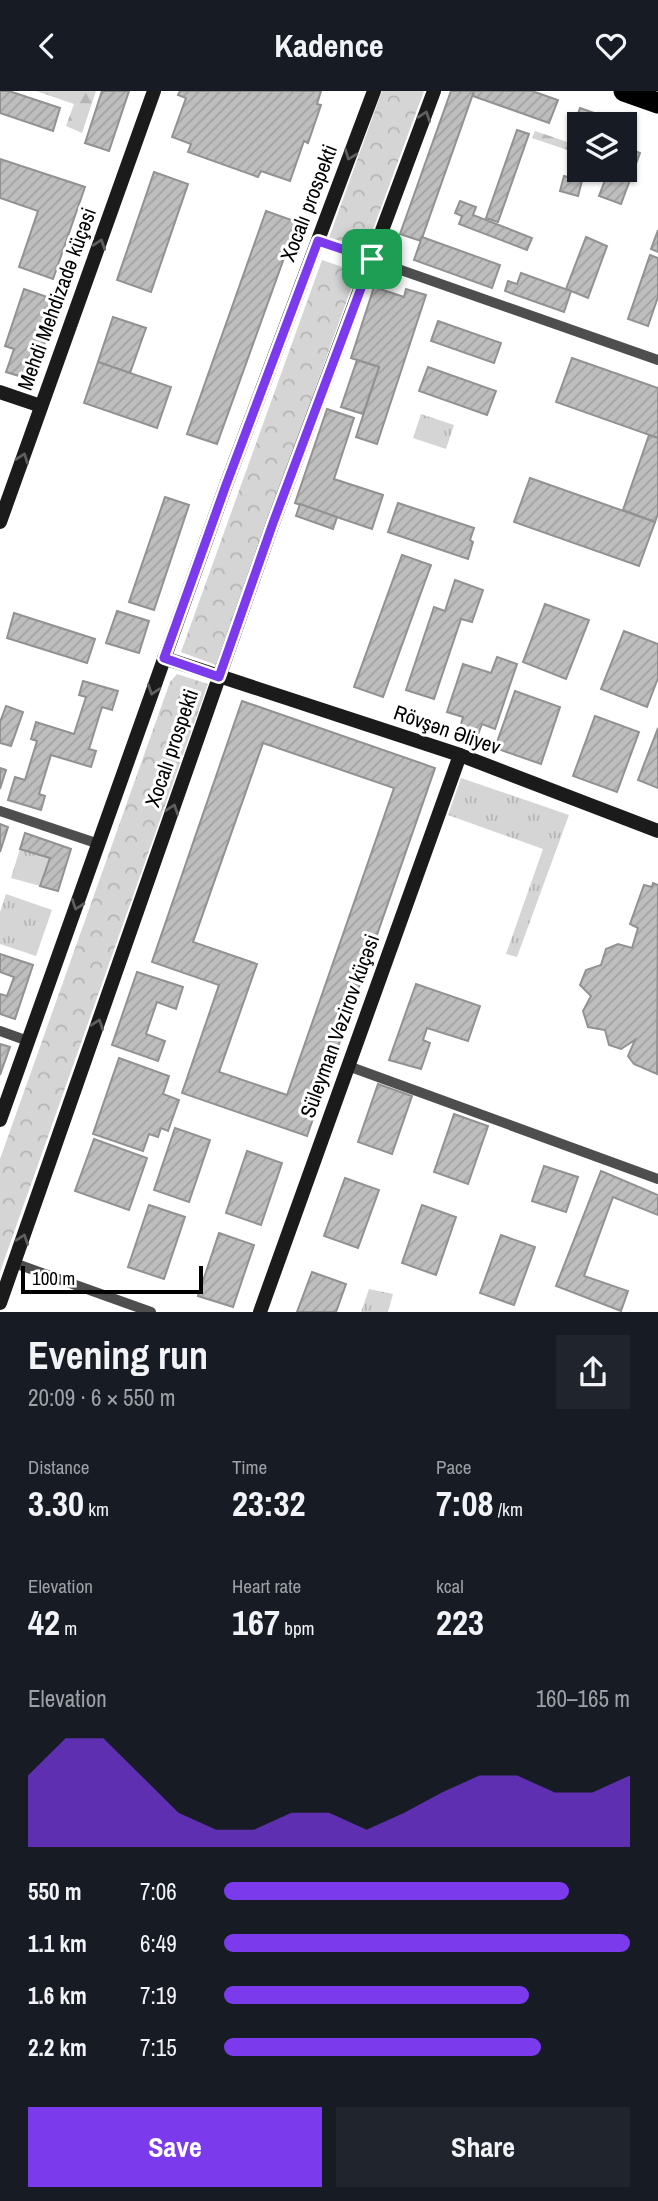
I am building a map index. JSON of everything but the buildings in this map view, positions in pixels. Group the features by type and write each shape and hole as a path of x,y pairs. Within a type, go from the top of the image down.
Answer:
{"highway":[{"path":"624,91 658,103"}],"main road":[{"name":"Mehdi Mehdizadə küçəsi","path":"0,522 154,91"},
{"name":"Xocalı prospekti","path":"0,1121 230,473 374,91"},
{"name":"Xocalı prospekti","path":"0,1303 273,523 434,91"},
{"path":"0,392 41,407"},
{"name":"Rövşən Əliyev","path":"164,658 460,755 658,831"},
{"name":"Süleyman Vəzirov küçəsi","path":"260,1312 460,755"}],"street":[{"path":"318,241 658,360"},
{"path":"0,811 99,844"},
{"path":"0,1031 28,1041"},
{"path":"348,1066 658,1179"},
{"path":"14,1263 151,1312"}],"green space":[{"path":"36,91 96,91 82,133 66,126 74,104"},
{"path":"382,91 424,91 365,251 329,238"},
{"path":"535,131 567,142 567,150 532,138"},
{"path":"322,260 357,272 216,665 181,652"},
{"path":"421,414 454,425 446,449 413,438"},
{"path":"177,674 208,684 0,1272 0,1159 170,682"},
{"path":"461,778 569,815 517,957 506,954 543,849 448,815"},
{"path":"20,849 50,858 40,886 11,878"},
{"path":"6,894 52,910 36,956 0,944 0,912"},
{"path":"369,1289 393,1294 388,1312 361,1312"}],"route":[{"path":"318,241 372,259 273,523 219,677 164,658 318,241"}]}
